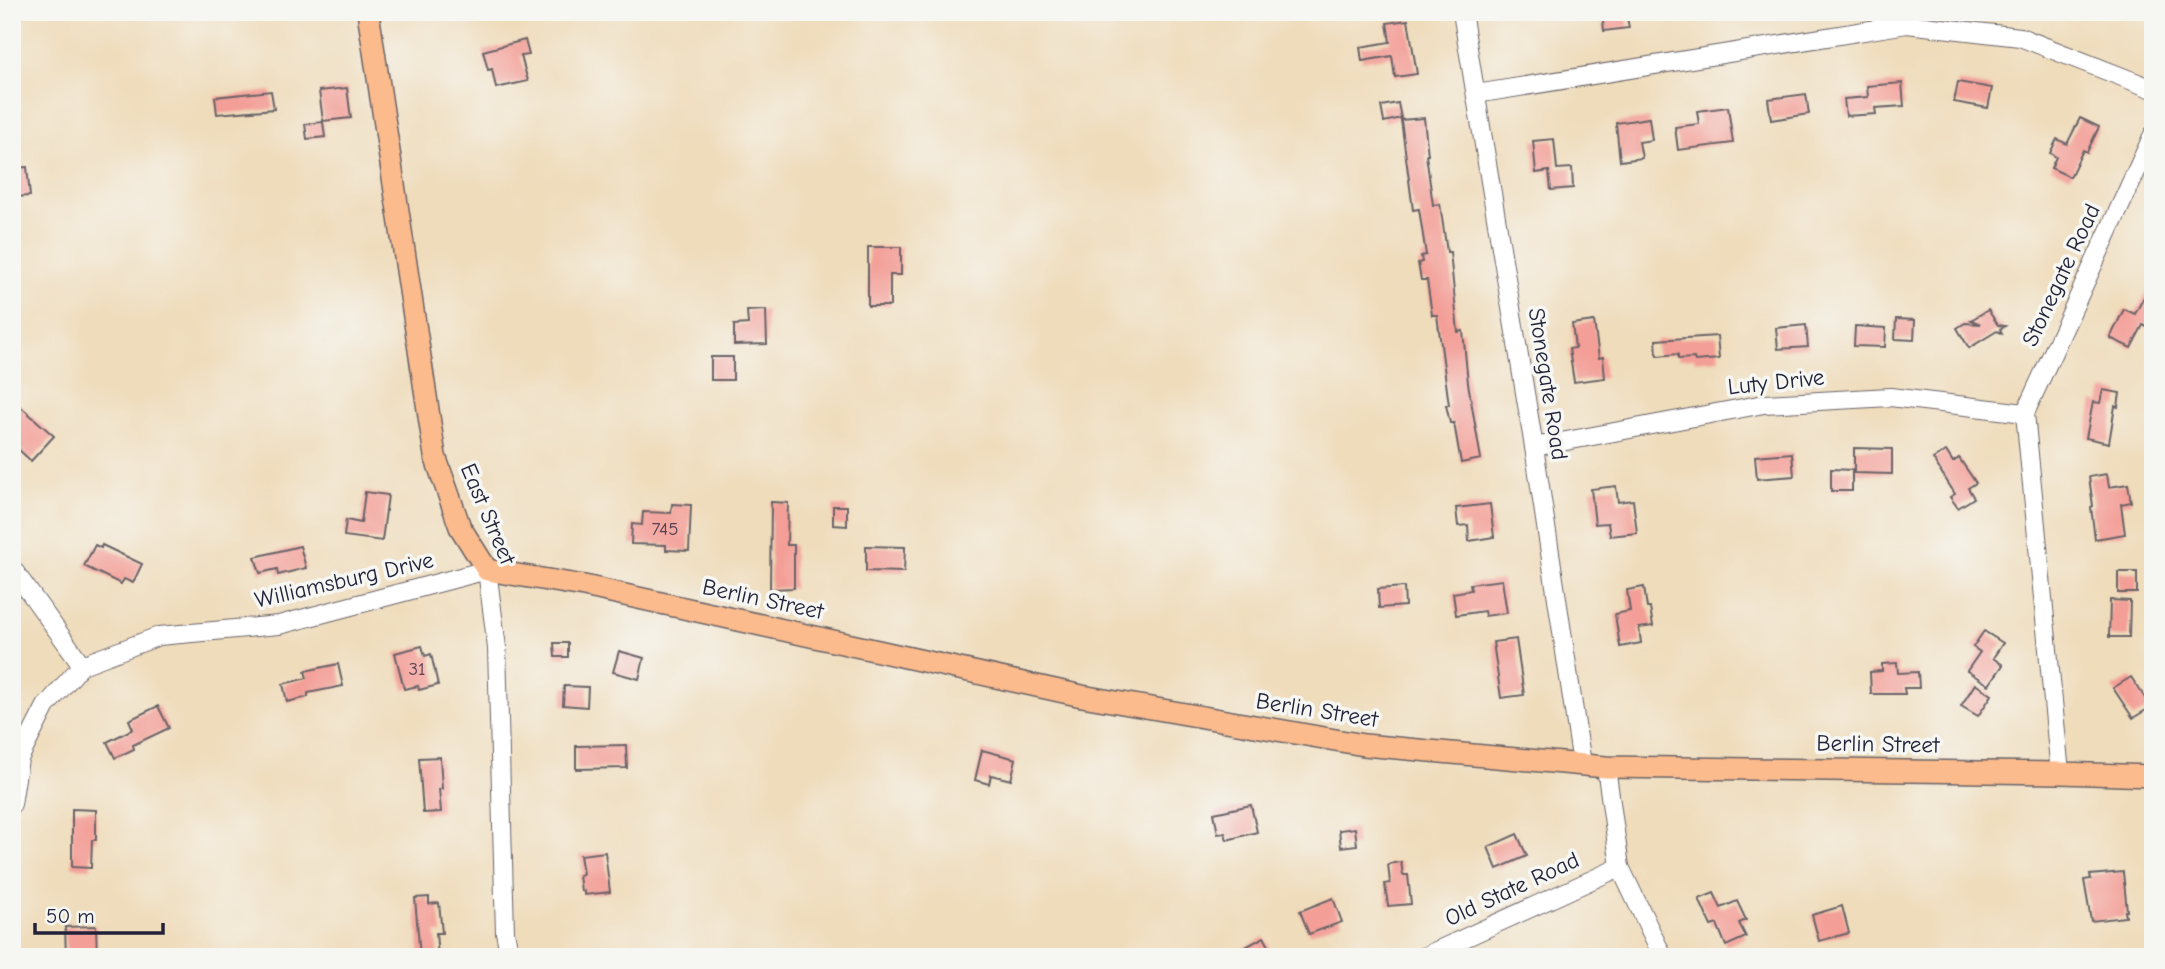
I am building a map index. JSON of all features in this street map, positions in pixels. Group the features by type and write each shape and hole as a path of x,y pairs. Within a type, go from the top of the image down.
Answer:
{"main road":[{"name":"East Street","path":"368,12 435,456 460,527 487,570"},
{"name":"Berlin Street","path":"487,570 597,589 1082,696 1364,746 1606,767 2153,776"}],"street":[{"name":"Stonegate Road","path":"1462,12 1534,447 1582,764"},
{"path":"1476,94 1907,24 2020,37 2153,89"},
{"name":"Stonegate Road","path":"2025,413 2153,135"},
{"name":"Luty Drive","path":"1534,447 1764,404 1890,397 2025,413"},
{"path":"2025,413 2060,773"},
{"path":"12,568 82,665"},
{"name":"Williamsburg Drive","path":"12,804 19,759 46,706 82,665 159,636 279,625 487,570"},
{"name":"East Street","path":"487,570 497,648 505,932 510,957"},
{"path":"1606,767 1620,867 1663,957"},
{"name":"Old State Road","path":"1423,957 1620,867"}],"building":[{"path":"1602,12 1626,12 1629,28 1604,31"},
{"path":"1408,20 1417,74 1395,77 1392,56 1362,61 1360,47 1390,42 1387,23"},
{"path":"525,40 529,55 521,56 528,81 496,88 492,69 488,70 483,51"},
{"path":"1958,82 1992,88 1988,108 1954,102"},
{"path":"1902,83 1904,106 1875,108 1876,114 1846,116 1844,99 1868,97 1867,86"},
{"path":"347,88 351,118 323,121 319,91"},
{"path":"271,91 274,109 217,114 215,97"},
{"path":"1806,94 1809,114 1771,120 1768,99"},
{"path":"1398,103 1401,118 1384,122 1381,106"},
{"path":"1728,107 1733,143 1678,150 1675,127 1699,124 1697,111"},
{"path":"1424,118 1433,205 1440,204 1447,252 1450,252 1458,332 1463,331 1468,383 1481,459 1461,463 1454,423 1450,423 1446,405 1449,405 1437,315 1432,315 1427,280 1421,280 1418,263 1422,262 1421,256 1426,255 1419,209 1413,210 1401,120"},
{"path":"1649,118 1652,140 1639,142 1642,158 1620,161 1616,123"},
{"path":"2080,118 2099,127 2087,152 2083,150 2070,177 2051,168 2056,157 2050,153 2057,139 2067,144"},
{"path":"323,122 325,137 307,139 305,124"},
{"path":"1554,139 1557,169 1572,168 1573,188 1551,190 1549,171 1536,173 1533,141"},
{"path":"27,167 30,196 12,197 12,168"},
{"path":"868,247 901,247 901,275 890,275 890,306 868,306"},
{"path":"2153,280 2153,330 2143,325 2131,348 2110,338 2124,309 2135,314"},
{"path":"766,310 767,344 734,345 734,325 748,324 747,311"},
{"path":"1988,310 1998,325 2005,326 2000,329 2002,333 1997,331 1969,348 1957,328 1965,323 1981,324 1971,320"},
{"path":"1896,319 1915,320 1914,340 1895,339"},
{"path":"1594,321 1599,358 1603,357 1605,378 1574,382 1569,349 1575,348 1572,324"},
{"path":"1806,325 1808,347 1778,349 1776,328"},
{"path":"1855,326 1886,328 1885,347 1854,346"},
{"path":"1717,336 1719,359 1695,361 1694,358 1678,359 1678,354 1657,356 1656,340"},
{"path":"711,357 733,357 733,380 711,380"},
{"path":"2103,390 2120,393 2109,443 2086,438 2093,402 2100,403"},
{"path":"12,399 54,436 31,461 16,447 18,445 12,439"},
{"path":"1854,448 1892,449 1892,474 1854,473"},
{"path":"1946,451 1953,462 1959,458 1976,483 1968,488 1974,498 1958,508 1950,497 1955,494 1933,459"},
{"path":"1792,453 1794,476 1757,479 1755,456"},
{"path":"1831,469 1852,470 1852,491 1831,491"},
{"path":"2107,474 2109,487 2128,484 2131,502 2121,504 2125,534 2095,539 2089,477"},
{"path":"1616,486 1618,502 1633,500 1637,533 1610,536 1608,523 1595,524 1591,489"},
{"path":"365,492 388,495 382,541 344,536 346,520 361,523"},
{"path":"771,502 788,503 787,545 794,545 794,588 770,589"},
{"path":"672,504 691,505 689,551 666,550 666,545 631,544 632,524 642,525 643,512 671,513"},
{"path":"1490,504 1494,537 1469,541 1468,525 1458,526 1456,508"},
{"path":"833,506 847,506 847,526 833,525"},
{"path":"95,545 101,548 102,545 142,564 133,583 124,579 121,584 84,566"},
{"path":"300,546 306,568 278,575 277,569 260,573 255,557"},
{"path":"866,546 905,547 904,572 866,571"},
{"path":"2118,572 2137,572 2137,593 2118,593"},
{"path":"1502,580 1507,613 1485,616 1484,611 1456,615 1453,593 1471,590 1470,584"},
{"path":"1404,587 1405,606 1379,608 1378,589"},
{"path":"1644,587 1653,626 1639,628 1641,643 1620,647 1615,614 1630,611 1627,590"},
{"path":"2110,600 2130,601 2129,637 2109,637"},
{"path":"1984,631 2003,643 1993,658 2003,665 1989,685 1967,671 1980,652 1973,647"},
{"path":"1516,639 1524,695 1501,698 1493,642"},
{"path":"554,643 568,643 568,657 555,657"},
{"path":"422,646 425,656 431,654 438,685 419,690 418,686 404,689 395,653"},
{"path":"619,651 644,658 639,679 613,672"},
{"path":"1897,663 1898,673 1918,672 1919,688 1904,688 1905,694 1871,694 1870,672 1882,671 1882,664"},
{"path":"338,664 343,686 308,693 308,697 287,702 283,684 307,678 305,671"},
{"path":"2131,677 2151,707 2133,718 2113,688"},
{"path":"1975,684 1992,695 1978,716 1961,706"},
{"path":"564,686 588,687 587,707 563,705"},
{"path":"158,706 169,728 133,745 134,749 115,758 107,742 133,729 129,720"},
{"path":"626,745 627,768 576,769 576,746"},
{"path":"982,750 1016,759 1011,780 991,775 989,784 975,780"},
{"path":"440,757 441,812 423,813 419,758"},
{"path":"1251,805 1257,832 1227,840 1225,833 1218,834 1214,813"},
{"path":"72,809 96,810 96,840 92,840 91,868 72,867"},
{"path":"1355,828 1357,845 1341,847 1339,830"},
{"path":"1517,834 1527,856 1497,869 1488,847"},
{"path":"605,852 610,892 584,895 579,875 583,874 580,855"},
{"path":"1401,862 1403,875 1408,875 1411,904 1388,906 1385,884 1390,883 1388,864"},
{"path":"2123,872 2126,917 2091,921 2084,880 2091,879 2090,875"},
{"path":"1714,893 1721,908 1737,901 1746,920 1739,923 1746,937 1726,946 1717,924 1711,926 1699,899"},
{"path":"429,897 429,904 439,903 442,933 436,933 438,957 420,957 415,898"},
{"path":"1333,898 1342,922 1309,934 1300,911"},
{"path":"1842,906 1849,933 1819,941 1812,915"},
{"path":"96,926 97,957 66,957 65,927"},
{"path":"1264,937 1275,957 1227,957"}]}
